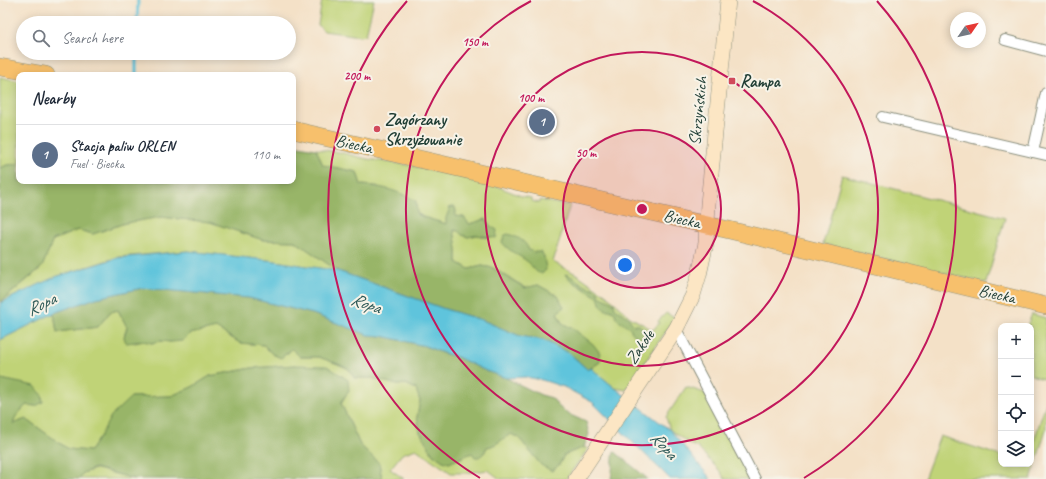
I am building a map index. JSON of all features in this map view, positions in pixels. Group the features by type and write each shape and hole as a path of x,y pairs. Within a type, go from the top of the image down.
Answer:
{"main road":[{"path":"0,67 29,72"},
{"name":"Biecka","path":"296,131 707,225 1046,306"}],"street":[{"name":"Skrzyńskich","path":"707,225 728,0"},
{"path":"1005,40 1046,51"},
{"path":"1033,152 1046,93"},
{"path":"883,117 1046,156"},
{"name":"Zakole","path":"578,475 656,356 676,329 693,295 699,275 706,243 707,225"},
{"path":"676,329 755,479"}],"green space":[{"path":"322,0 374,0 366,35 360,36 324,31 318,25"},
{"path":"0,77 16,80 16,164 7,165 0,168"},
{"path":"296,146 316,149 323,165 357,172 361,185 390,190 403,194 416,201 417,214 423,217 446,224 446,218 450,207 455,207 455,216 464,217 469,224 486,219 490,226 497,230 496,238 477,235 468,237 454,230 457,249 457,262 469,269 482,266 493,268 525,288 538,285 558,296 564,307 557,313 562,323 575,330 593,344 600,353 600,362 588,370 569,353 543,340 520,336 482,320 445,309 338,271 295,241 263,240 210,222 161,217 125,223 93,234 78,230 53,240 42,267 0,302 0,168 7,165 16,164 16,184 296,184"},
{"path":"316,149 408,165 489,183 521,196 531,198 531,201 539,203 540,200 570,205 553,262 578,275 608,296 630,317 653,330 659,323 658,321 666,313 675,318 626,390 615,388 591,368 600,362 575,330 562,323 557,313 558,296 538,285 526,288 493,268 482,266 469,269 457,262 457,249 454,230 468,237 477,235 488,238 490,226 486,219 469,224 455,216 455,207 446,224 423,217 377,186 361,185 357,172 323,165"},
{"path":"842,175 1005,218 986,283 823,244"},
{"path":"161,217 210,222 263,240 295,241 338,271 275,261 188,251 118,257 55,277 0,303 42,267 53,240 78,230 93,234 125,223"},
{"path":"508,234 523,241 529,250 541,252 544,256 546,270 543,273 537,272 529,263 504,245 502,242 505,235"},
{"path":"565,274 586,286 593,288 599,292 599,296 614,303 615,308 629,318 634,325 639,325 647,331 647,335 643,339 638,339 629,327 617,319 615,313 610,310 606,310 601,306 598,297 585,290"},
{"path":"143,288 249,298 313,314 368,335 382,336 425,346 457,357 541,395 552,398 559,407 568,414 586,422 589,434 584,447 564,455 559,465 552,471 541,465 519,438 511,434 496,444 487,447 484,453 479,457 475,457 472,453 449,463 433,454 420,432 417,417 420,401 416,389 406,384 398,385 371,378 354,378 349,369 319,357 300,357 292,349 281,358 272,354 264,345 240,343 216,328 190,334 182,341 161,341 151,343 144,341 126,343 124,337 127,327 118,310 110,312 98,327 57,332 54,313 96,298"},
{"path":"118,310 127,327 124,337 135,343 144,341 152,343 161,341 171,342 190,334 216,328 240,343 264,345 272,354 287,354 292,349 300,357 319,357 349,369 354,378 371,378 398,385 406,384 416,389 420,401 417,417 420,432 433,454 449,463 473,452 484,453 487,447 496,444 511,434 519,438 541,465 559,465 564,455 584,447 588,449 566,479 500,479 488,470 466,473 451,473 416,449 402,454 390,469 404,479 382,479 379,463 360,445 341,403 349,390 295,365 252,368 210,376 192,387 171,396 131,397 90,451 68,449 26,419 13,424 16,416 26,405 36,406 13,382 0,380 0,340 54,313 57,332 98,327 110,312"},
{"path":"1032,314 1046,318 1046,380 1034,376 1034,323 1028,323"},
{"path":"295,365 327,366 348,380 349,390 341,403 360,445 379,463 382,479 135,479 95,468 83,473 79,479 0,479 1,379 35,386 42,395 43,402 36,406 26,405 16,416 13,424 26,419 68,449 90,451 101,435 111,416 131,397 171,396 192,387 210,376 252,368"},
{"path":"686,387 705,393 751,479 725,479 719,470 697,447 691,445 670,430 666,417"},
{"path":"1046,403 1046,429 1031,479 924,479 940,436 998,455 998,467 1034,467 1034,441"},
{"path":"614,451 648,479 611,479"},
{"path":"96,469 135,479 79,479 83,473"}],"water":[{"name":"Ropa","path":"188,251 275,261 338,271 445,309 482,320 520,336 543,340 569,353 588,370 591,368 670,430 711,479 670,479 592,402 564,387 526,377 506,378 486,371 457,357 425,346 382,336 368,335 313,314 249,298 143,288 96,298 54,313 0,340 0,303 55,277 117,258"}],"waterway":[{"path":"137,16 138,0"},
{"path":"136,60 136,72"}],"place":[{"name":"Rampa","path":"732,81"},
{"name":"Stacja paliw ORLEN","path":"542,122"},
{"name":"Zagórzany Skrzyżowanie","path":"377,129"}]}
